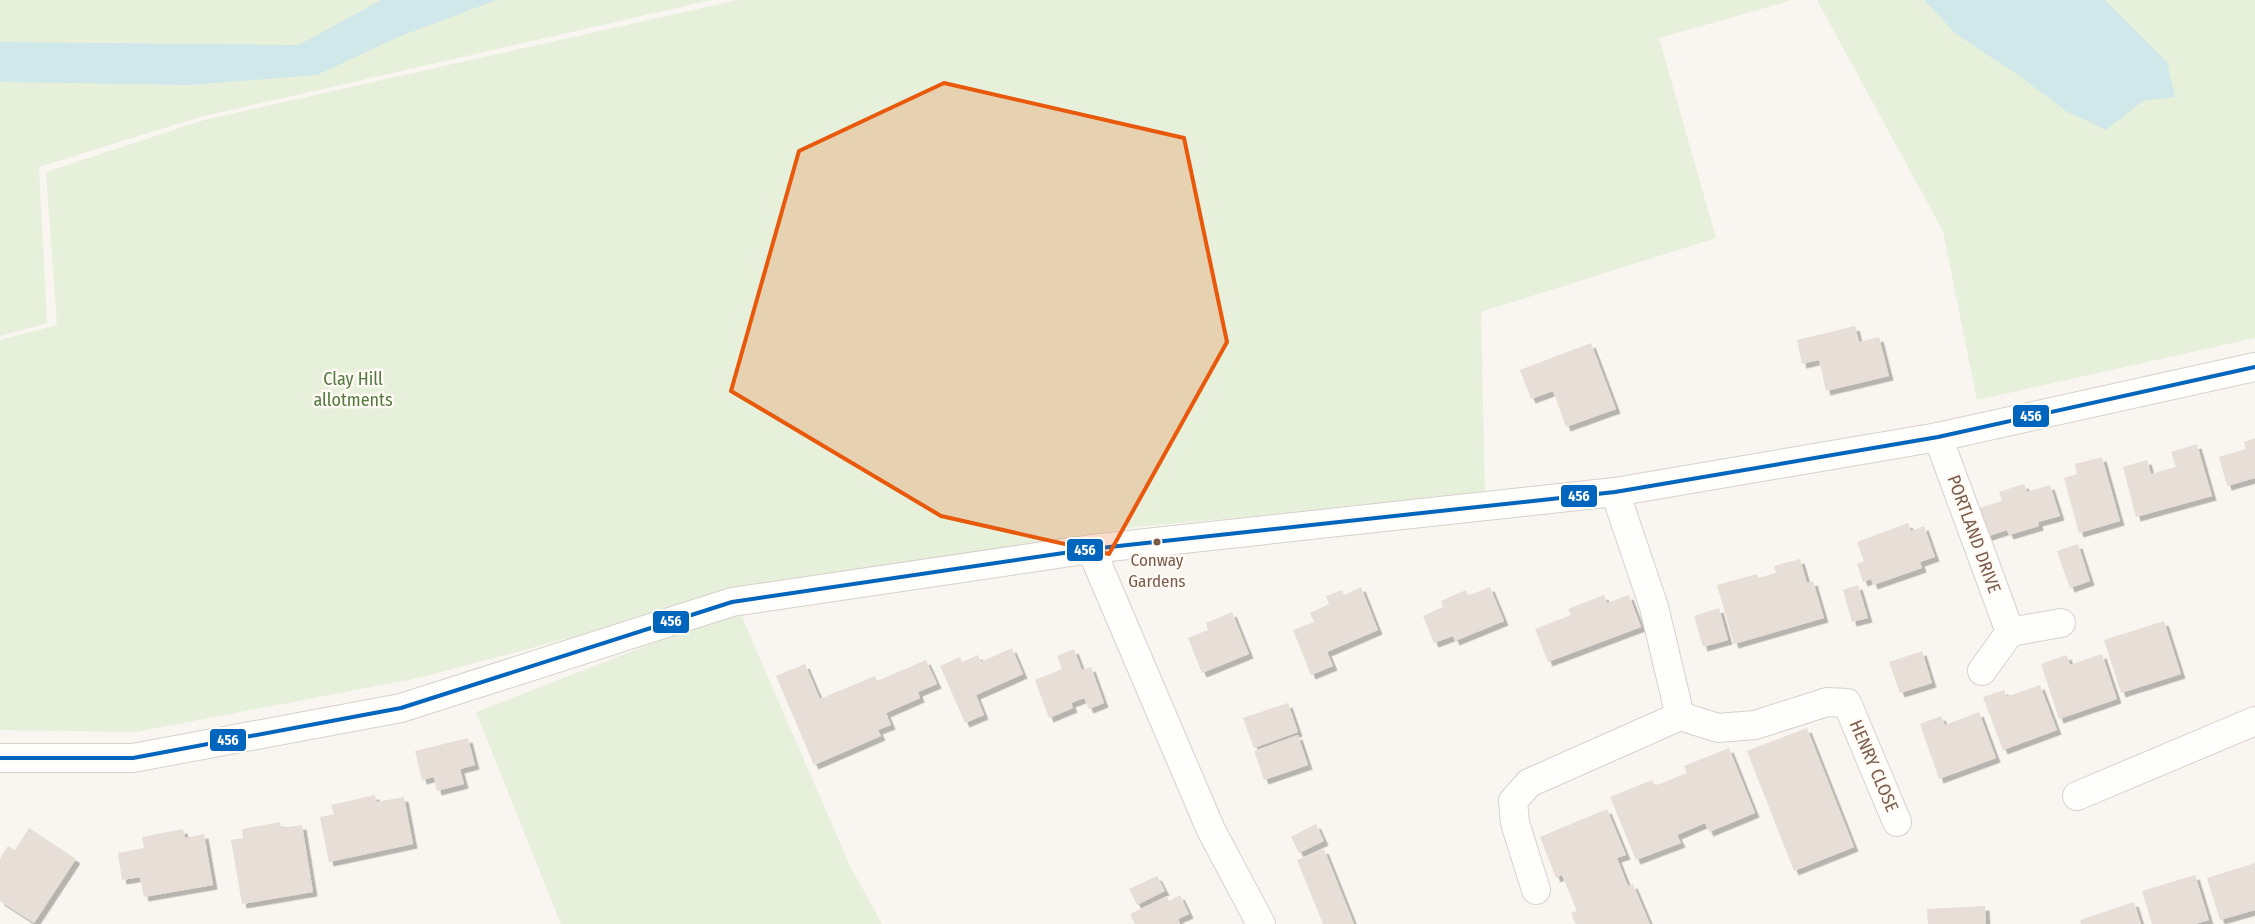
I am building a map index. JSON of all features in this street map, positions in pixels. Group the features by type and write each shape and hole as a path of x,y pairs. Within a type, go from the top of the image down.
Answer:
{"street":[{"path":"0,758 133,758 401,708 732,602 1091,549 1616,492 1938,437 2255,367"},
{"name":"PORTLAND DRIVE","path":"1938,437 2010,632"},
{"path":"1536,890 1514,823 1513,801 1529,783 1680,716 1654,607 1616,492"},
{"path":"1091,549 1211,830 1261,924"},
{"path":"1982,671 2010,632 2061,623"},
{"name":"HENRY CLOSE","path":"1680,716 1718,728 1755,725 1827,702 1847,703 1897,822"},
{"path":"2077,796 2255,721"}],"highlighted area":[{"path":"944,83 1184,138 1227,342 1109,554 941,516 731,391 799,151"}],"green space":[{"path":"0,0 711,0 196,118 39,167 47,323 0,336"},
{"name":"Clay Hill allotments","path":"738,0 1792,0 1659,38 1716,238 1481,312 1485,495 1127,528 762,587 418,678 136,732 0,730 0,340 57,325 46,172 204,120"},
{"path":"1817,0 2255,0 2255,338 1977,400 1943,231"},
{"path":"739,610 850,866 882,924 561,924 476,712"}],"water":[{"path":"381,0 497,0 398,37 317,75 190,85 0,82 0,42 299,45"},
{"path":"1924,0 2105,0 2167,62 2175,97 2143,101 2106,130 2066,111 2018,75 1956,34"}],"building":[{"path":"1855,326 1859,342 1879,337 1889,376 1826,391 1819,360 1802,364 1797,340"},
{"path":"1591,343 1616,409 1566,427 1553,391 1531,399 1520,370"},
{"path":"2255,438 2255,478 2227,486 2219,457 2246,449 2244,442"},
{"path":"2197,444 2212,496 2136,517 2123,467 2147,460 2151,474 2176,467 2171,452"},
{"path":"2102,457 2120,521 2079,533 2064,478 2077,474 2075,464"},
{"path":"2024,484 2027,492 2050,485 2060,516 2038,522 2039,526 2009,535 2007,530 1979,539 1970,511 2002,501 1999,492"},
{"path":"1908,523 1911,531 1924,526 1935,557 1920,562 1922,568 1873,585 1871,579 1863,582 1857,564 1864,561 1857,542"},
{"path":"2078,544 2090,581 2070,588 2057,551"},
{"path":"1800,559 1807,583 1813,581 1824,618 1734,644 1717,585 1757,574 1758,578 1776,573 1774,566"},
{"path":"1858,585 1868,618 1852,622 1843,590"},
{"path":"1361,587 1378,630 1327,652 1333,666 1311,675 1293,630 1314,622 1310,613 1329,604 1326,596 1342,590 1344,595"},
{"path":"1490,587 1504,621 1455,641 1453,636 1434,643 1423,616 1443,607 1441,601 1466,590 1468,596"},
{"path":"1604,595 1607,603 1629,595 1641,627 1548,662 1535,629 1571,615 1568,609"},
{"path":"1719,608 1728,640 1703,647 1694,616"},
{"path":"1232,612 1249,654 1202,673 1188,638 1208,630 1206,623"},
{"path":"2164,621 2181,674 2121,693 2104,640"},
{"path":"1012,648 1023,674 976,695 984,715 965,723 940,666 960,657 962,662 978,655 981,662"},
{"path":"1074,649 1082,670 1091,667 1104,703 1089,709 1084,698 1071,703 1073,708 1049,718 1035,680 1062,669 1057,656"},
{"path":"1922,651 1932,683 1900,693 1889,662"},
{"path":"2102,654 2117,699 2059,719 2041,664 2067,655 2070,665"},
{"path":"926,660 937,684 918,692 920,698 886,713 891,725 878,730 881,736 814,765 776,676 805,664 820,699 875,676 877,681"},
{"path":"2040,685 2057,730 2003,750 1983,697 2004,690 2006,697"},
{"path":"1288,703 1298,732 1254,748 1243,718"},
{"path":"1979,712 1996,758 1939,779 1920,724 1941,716 1945,725"},
{"path":"1807,728 1854,847 1794,871 1747,751"},
{"path":"1298,735 1308,765 1264,780 1254,751"},
{"path":"468,738 475,765 460,769 464,784 437,791 434,777 422,780 415,751"},
{"path":"1729,748 1755,813 1709,832 1705,823 1677,835 1681,843 1636,860 1610,797 1652,780 1655,786 1687,773 1684,766"},
{"path":"375,795 376,802 404,797 413,844 329,862 320,817 334,814 331,805"},
{"path":"1607,809 1626,855 1617,858 1628,886 1633,884 1650,924 1576,924 1571,913 1577,911 1562,875 1556,878 1540,837"},
{"path":"280,822 281,828 302,825 313,892 242,904 231,840 243,838 242,829"},
{"path":"1316,824 1324,841 1299,853 1291,837"},
{"path":"29,828 76,859 34,923 0,901 0,859 8,846 15,850"},
{"path":"183,829 185,838 204,834 213,885 144,897 140,877 122,880 118,853 144,848 142,837"},
{"path":"1324,849 1354,924 1323,924 1297,860"},
{"path":"2255,863 2255,910 2220,920 2207,878"},
{"path":"2195,875 2209,920 2195,924 2152,924 2142,891"},
{"path":"1157,876 1165,891 1137,905 1129,889"},
{"path":"1180,895 1189,914 1178,919 1180,924 1135,924 1130,914 1167,896 1169,901"},
{"path":"2134,902 2141,924 2081,924 2080,920"},
{"path":"1985,906 1986,924 1928,924 1927,909"}],"transit line":[{"name":"456","path":"0,758 133,758 401,708 732,602 1091,549 1615,492 1938,437 2255,367"}],"place":[{"name":"Conway Gardens","path":"1157,542"}]}
